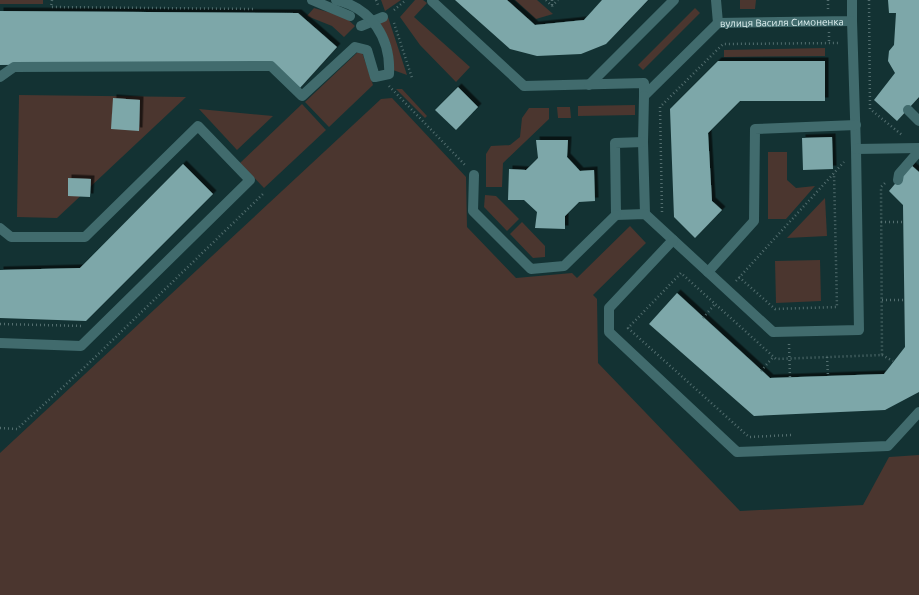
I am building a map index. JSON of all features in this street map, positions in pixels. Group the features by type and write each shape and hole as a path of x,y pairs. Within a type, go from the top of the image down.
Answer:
{"lane":[{"path":"312,0 350,16"},
{"path":"0,77 14,67 271,66 302,96 355,47 367,50 375,77 389,74 390,62 385,40 373,21 354,6 336,0"},
{"path":"589,85 674,0"},
{"path":"716,0 718,23"},
{"name":"вулиця Василя Симоненка","path":"644,96 718,23 852,21 852,0"},
{"path":"432,1 524,86 644,83 643,142 645,214 773,332 859,330 856,125 852,21"},
{"path":"361,26 383,17"},
{"path":"908,110 919,122"},
{"path":"708,272 754,221 755,130 856,125"},
{"path":"0,228 11,237 85,237 198,126 250,180 81,346 0,343"},
{"path":"616,215 614,143 643,142"},
{"path":"856,149 919,150"},
{"path":"898,180 899,174 919,150"},
{"path":"474,175 473,210 531,268 564,266 616,215 645,214"},
{"path":"673,240 609,308 609,332 737,452 888,446 919,412"}],"path":[{"path":"52,0 51,7 255,8"},
{"path":"546,0 552,6"},
{"path":"552,0 552,6"},
{"path":"552,6 558,0"},
{"path":"869,0 870,109 905,138"},
{"path":"393,20 412,78"},
{"path":"663,231 660,107 723,44 870,42"},
{"path":"387,85 474,175"},
{"path":"728,290 856,149"},
{"path":"739,277 775,309 837,307 834,173"},
{"path":"0,428 17,429 86,366 263,194"},
{"path":"881,222 903,222"},
{"path":"882,300 904,300"},
{"path":"703,318 715,304"},
{"path":"0,324 89,326"},
{"path":"788,331 790,378"},
{"path":"882,355 893,361"},
{"path":"761,371 773,357"},
{"path":"827,357 828,376"}],"shaded area":[{"path":"0,0 43,0 43,4 0,4"},
{"path":"381,0 401,0 385,11"},
{"path":"415,0 423,0 427,3 414,17 470,67 456,82 420,45 400,17"},
{"path":"515,0 537,0 553,14 536,19"},
{"path":"740,0 756,0 755,9 740,9"},
{"path":"314,8 345,17 355,26 344,37 332,26 307,16"},
{"path":"695,8 700,13 643,70 638,65"},
{"path":"388,17 407,75 393,70 392,50 386,33 378,22"},
{"path":"825,48 825,56 724,57 724,50"},
{"path":"361,49 373,85 329,127 305,102"},
{"path":"396,89 402,89 427,116 425,118"},
{"path":"19,95 186,97 57,218 17,217"},
{"path":"392,98 466,177 467,227 516,278 572,273 577,278 630,226 646,243 593,295 597,299 598,363 740,511 863,505 889,457 919,455 919,595 0,595 0,453 381,99"},
{"path":"302,104 326,130 264,188 240,163"},
{"path":"635,105 635,115 578,116 578,106"},
{"path":"557,107 570,107 571,118 558,118"},
{"path":"529,108 549,108 549,119 503,163 502,187 486,187 486,154 491,146 510,145 520,137 522,118"},
{"path":"199,109 273,116 237,150"},
{"path":"768,152 787,152 787,180 796,188 815,186 786,219 768,219"},
{"path":"485,195 496,196 519,219 507,231 484,207"},
{"path":"825,198 827,236 787,238"},
{"path":"522,222 545,246 545,257 533,258 510,234"},
{"path":"820,260 821,301 776,303 775,261"}],"building":[{"path":"455,0 507,0 535,25 584,20 602,0 648,0 606,44 581,54 537,56 510,49"},
{"path":"888,0 919,0 919,97 897,121 874,100 895,73 888,61 889,51 894,45 896,13 889,13"},
{"path":"0,11 298,13 337,47 299,89 267,62 0,65"},
{"path":"718,61 825,61 825,101 740,101 708,133 712,201 722,210 695,238 674,217 670,109"},
{"path":"458,87 478,107 456,130 435,110"},
{"path":"113,98 140,100 139,131 111,129"},
{"path":"832,137 833,169 803,170 802,138"},
{"path":"536,140 568,140 567,157 580,171 594,170 595,201 579,202 565,216 565,229 535,228 537,212 524,200 508,200 509,169 526,170 538,158"},
{"path":"183,164 213,194 86,321 0,318 0,270 80,268"},
{"path":"911,165 919,172 919,392 885,410 754,416 649,324 677,293 770,378 884,374 905,347 903,205 889,191"},
{"path":"68,178 91,179 90,197 68,196"}]}
